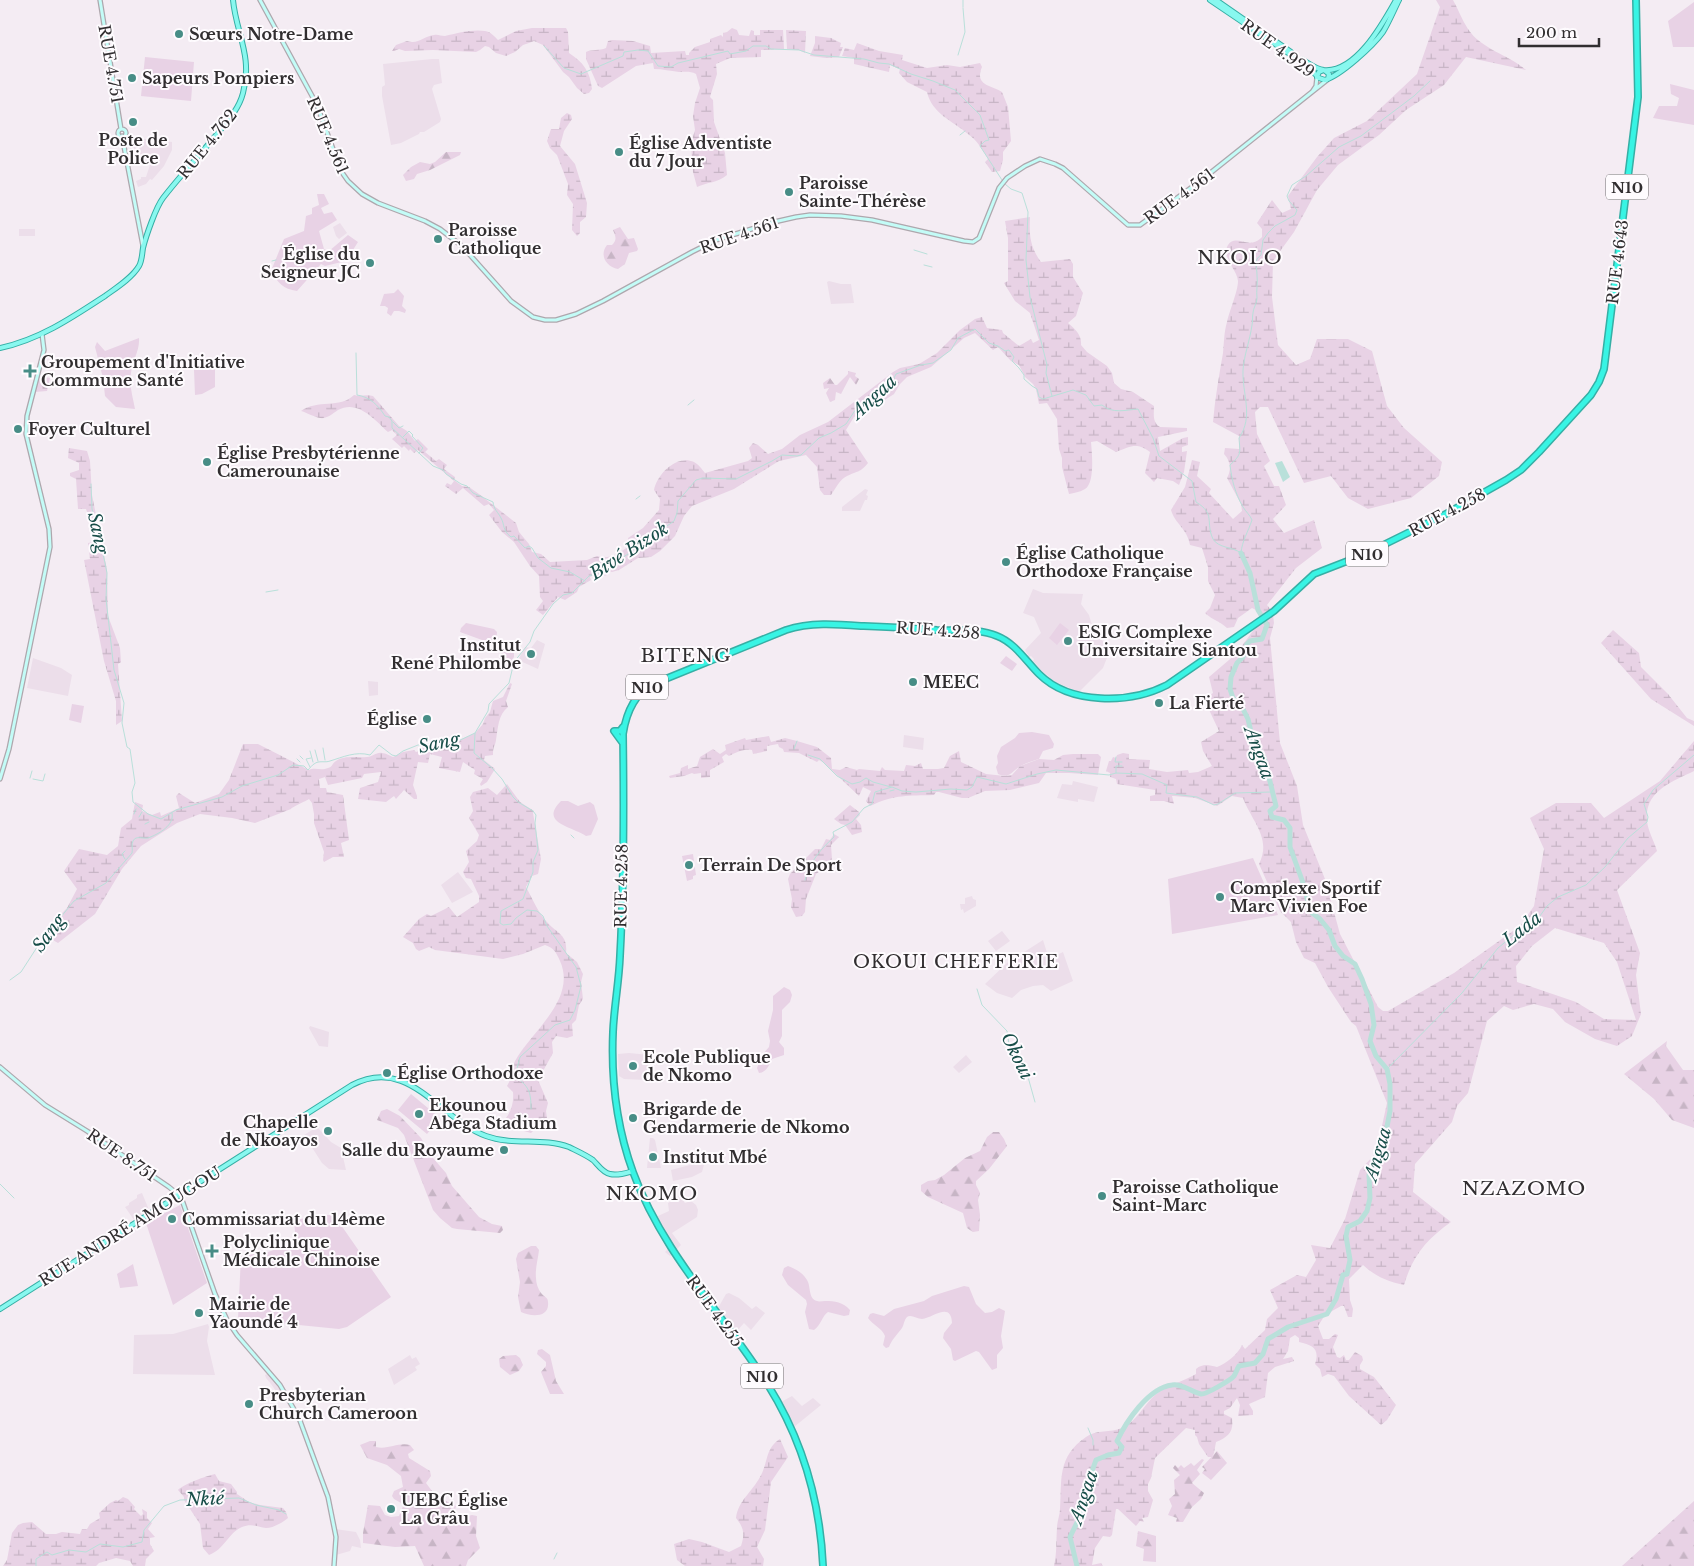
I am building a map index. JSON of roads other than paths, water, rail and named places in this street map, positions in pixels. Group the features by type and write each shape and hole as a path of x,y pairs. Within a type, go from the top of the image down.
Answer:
{"highway":[{"name":"RUE 4.643","path":"1603,374 1638,97 1636,0"},
{"name":"RUE 4.258","path":"633,1171 619,1114 613,1059 613,1030 620,955 623,734 629,710 643,690 653,684 786,630 813,624 986,632 1006,640 1052,686 1072,694 1089,697 1119,697 1150,693 1168,685 1274,611 1314,574 1354,560 1444,515 1513,475 1539,452 1580,408 1596,388 1603,374"},
{"path":"623,744 614,731 621,730 624,725"},
{"name":"RUE 4.255","path":"633,1171 664,1236 764,1380 789,1425 808,1470 813,1488 820,1527 823,1566"}],"main road":[{"name":"RUE 4.751","path":"100,0 121,129 124,129 126,132 122,136 143,247"},
{"name":"RUE 4.561","path":"260,0 317,105 339,166 348,181 362,194 378,203 425,221 440,229 462,246 518,307 529,315 545,320 560,319 586,309 716,240 780,220 796,217 810,215 841,216 872,220 942,237 973,242 979,238 1001,184 1017,171 1040,159 1063,168 1128,225 1140,225 1199,182 1345,68 1376,40 1384,30 1398,0"},
{"name":"RUE 4.929","path":"1210,0 1306,65 1319,78"},
{"name":"RUE 4.929","path":"1216,0 1304,61 1324,70 1340,66 1357,54 1378,32 1398,0"},
{"name":"RUE 4.762","path":"0,348 42,334 83,311 116,288 134,273 141,264 143,247 160,202 231,117 241,99 244,88 246,53 233,9 234,2"},
{"path":"1311,94 1319,78 1319,72 1324,70 1329,74 1328,80 1319,78"},
{"path":"0,779 11,740 50,547 49,529 26,434 27,416 44,350 42,334"},
{"name":"RUE 8.751","path":"0,1067 41,1102 87,1131 179,1195"},
{"name":"RUE ANDRÉ AMOUGOU","path":"0,1309 352,1085 364,1080 378,1077 398,1079 411,1084 464,1125 488,1137 560,1145 586,1156 606,1173 617,1174 633,1171"},
{"path":"179,1195 185,1206 215,1294 227,1320 237,1335 280,1385 299,1418 328,1497 336,1536 334,1566"}],"waterway":[{"path":"963,0 963,7"},
{"path":"958,55 965,32 963,8"},
{"path":"544,46 564,68 581,74 623,56 624,52 648,51 658,66 671,67 678,63 728,51 730,54 746,51 753,46 799,50 814,55 864,59 889,64 955,90 980,115 989,140 980,146 1002,180"},
{"name":"Angaa","path":"531,1109 528,1090 515,1076 520,1057 555,1025 570,1020 575,1010 581,986 576,967 547,926 543,916 537,911 527,910 511,924 503,925 500,923 501,911 523,899 533,872 533,862 538,850 536,815 518,802 502,779 474,753 475,733 488,711 489,704 509,683 514,662 530,642 534,631 553,604 563,595 572,593 589,576 600,572 628,554 674,521 678,501 696,480 703,478 736,479 782,455 801,455 819,438 846,424 856,409 868,397 884,391 884,384 887,381 892,382 896,374 921,365 933,363 951,350 958,338 975,329 989,343 1005,351 1009,350 1014,357 1012,361 1024,375 1024,379 1037,389 1039,397 1043,399 1073,390 1086,395 1094,406 1102,405 1110,410 1124,411 1138,409 1153,438 1159,456 1192,481 1196,502 1208,514 1211,533 1215,542 1241,553 1252,520 1238,497 1230,465 1239,453 1239,438 1246,421 1243,370 1253,311 1257,300 1256,261 1261,255 1263,240 1275,226 1295,215 1297,210 1287,196 1292,185 1306,176 1339,147 1361,136 1414,96 1430,81"},
{"path":"960,135 965,131"},
{"path":"1005,184 1011,189 1022,193 1028,212 1026,260 1030,297 1047,365 1046,373 1052,396"},
{"path":"914,250 927,254"},
{"path":"272,261 276,260"},
{"path":"924,265 932,267"},
{"name":"Bivé Bizok","path":"356,353 357,395 370,400 385,416 389,417 392,421 392,428 433,466 443,470 446,474 467,486 473,493 493,502 505,530 511,537 514,536 525,548 529,546 532,548 538,558 551,568 570,572 585,581"},
{"path":"688,405 694,400"},
{"path":"393,422 399,428 403,426"},
{"path":"403,437 409,431 413,435 423,448 419,453"},
{"name":"Sang","path":"91,484 92,509 107,573 106,599 114,670 124,703 122,723 127,747 130,749 135,783 132,792 133,802 148,814 161,819 176,810 222,797 242,786 278,775 293,765 304,766 308,770 313,764 318,762 328,762 355,754 370,755 379,745 396,756 418,745 442,741 454,743 475,733"},
{"path":"636,499 640,496"},
{"name":"Angaa","path":"1077,1566 1070,1537 1084,1508 1096,1460 1119,1453 1122,1447 1117,1441 1132,1416 1146,1399 1163,1387 1172,1385 1179,1385 1201,1394 1218,1387 1232,1378 1239,1366 1255,1363 1263,1354 1268,1339 1288,1327 1327,1314 1336,1299 1343,1275 1347,1274 1350,1260 1346,1236 1348,1227 1360,1221 1367,1211 1370,1198 1369,1175 1385,1137 1390,1111 1390,1084 1387,1069 1376,1056 1370,1041 1374,1025 1371,1004 1362,979 1355,964 1343,956 1335,946 1329,930 1311,912 1290,847 1290,828 1284,820 1272,817 1270,811 1276,806 1264,757 1253,740 1248,719 1242,707 1233,698 1230,689 1231,677 1237,663 1243,657 1247,644 1250,641 1262,639 1267,625 1258,610 1250,573 1241,553"},
{"path":"266,592 278,590"},
{"path":"794,749 797,741"},
{"path":"323,748 325,760"},
{"path":"315,750 318,761"},
{"path":"310,751 313,762"},
{"path":"808,755 820,759 837,776 852,784 866,778 891,787"},
{"name":"Lada","path":"1387,1069 1462,993 1498,948 1515,934 1535,923 1547,906 1558,897 1586,885 1605,867 1628,838 1647,822 1648,817 1644,804 1653,790 1694,755"},
{"path":"300,756 303,759"},
{"path":"1116,757 1115,762 1122,762"},
{"path":"310,767 306,759 311,758"},
{"path":"297,759 300,762"},
{"path":"1116,773 1116,766 1122,766"},
{"path":"805,880 816,856 834,837 833,832 852,822 864,808 872,804 875,792 892,787 902,791 916,792 951,789 967,790 972,787 977,777 1006,784 1056,770 1109,775 1116,773 1142,774 1167,785 1166,793 1197,797 1214,805 1235,793 1271,792"},
{"path":"30,778 32,771"},
{"path":"33,779 43,781 45,774"},
{"path":"890,791 894,790"},
{"path":"134,814 136,809"},
{"path":"139,817 142,812"},
{"name":"Sang","path":"10,980 21,972 41,941 74,901 106,883 132,853 134,839 148,838 157,834 169,825 172,813"},
{"path":"145,824 149,822"},
{"path":"571,835 574,838"},
{"path":"125,851 122,854 125,859"},
{"name":"Okoui","path":"977,989 982,1005 1007,1031 1010,1051 1028,1077 1035,1102"},
{"path":"0,1184 14,1198"},
{"path":"1088,1428 1093,1445"},
{"name":"Nkié","path":"36,1566 36,1559 47,1552 52,1555 69,1550 86,1552 100,1544 123,1547 142,1542 144,1530 164,1506 180,1500 239,1498 256,1505 279,1510 286,1514"},
{"path":"554,1559 557,1553"}],"place":[{"name":"Sœurs Notre-Dame","path":"179,34"},
{"name":"Sapeurs Pompiers","path":"132,78"},
{"name":"Poste de Police","path":"133,122"},
{"name":"Église Adventiste du 7 Jour","path":"619,152"},
{"name":"Paroisse Sainte-Thérèse","path":"789,192"},
{"name":"Paroisse Catholique","path":"438,239"},
{"name":"Église du Seigneur JC","path":"370,263"},
{"name":"Groupement d'Initiative Commune Santé","path":"30,371"},
{"name":"Foyer Culturel","path":"18,429"},
{"name":"Église Presbytérienne Camerounaise","path":"207,462"},
{"name":"Église Catholique Orthodoxe Française","path":"1006,562"},
{"name":"ESIG Complexe Universitaire Siantou","path":"1068,641"},
{"name":"Institut René Philombe","path":"531,654"},
{"name":"MEEC","path":"913,682"},
{"name":"La Fierté","path":"1159,703"},
{"name":"Église","path":"427,719"},
{"name":"Terrain De Sport","path":"689,865"},
{"name":"Complexe Sportif Marc Vivien Foe","path":"1220,897"},
{"name":"Ecole Publique de Nkomo","path":"633,1066"},
{"name":"Église Orthodoxe","path":"387,1073"},
{"name":"Ekounou Abéga Stadium","path":"419,1114"},
{"name":"Brigarde de Gendarmerie de Nkomo","path":"633,1118"},
{"name":"Chapelle de Nkoayos","path":"328,1131"},
{"name":"Salle du Royaume","path":"504,1150"},
{"name":"Institut Mbé","path":"653,1157"},
{"name":"Paroisse Catholique Saint-Marc","path":"1102,1196"},
{"name":"Commissariat du 14ème","path":"172,1219"},
{"name":"Polyclinique Médicale Chinoise","path":"212,1251"},
{"name":"Mairie de Yaoundé 4","path":"199,1313"},
{"name":"Presbyterian Church Cameroon","path":"249,1404"},
{"name":"UEBC Église La Grâu","path":"391,1509"}],"district":[{"name":"NKOLO","path":"1240,257"},
{"name":"BITENG","path":"686,655"},
{"name":"OKOUI CHEFFERIE","path":"956,962"},
{"name":"NZAZOMO","path":"1524,1188"},
{"name":"NKOMO","path":"652,1193"}]}
